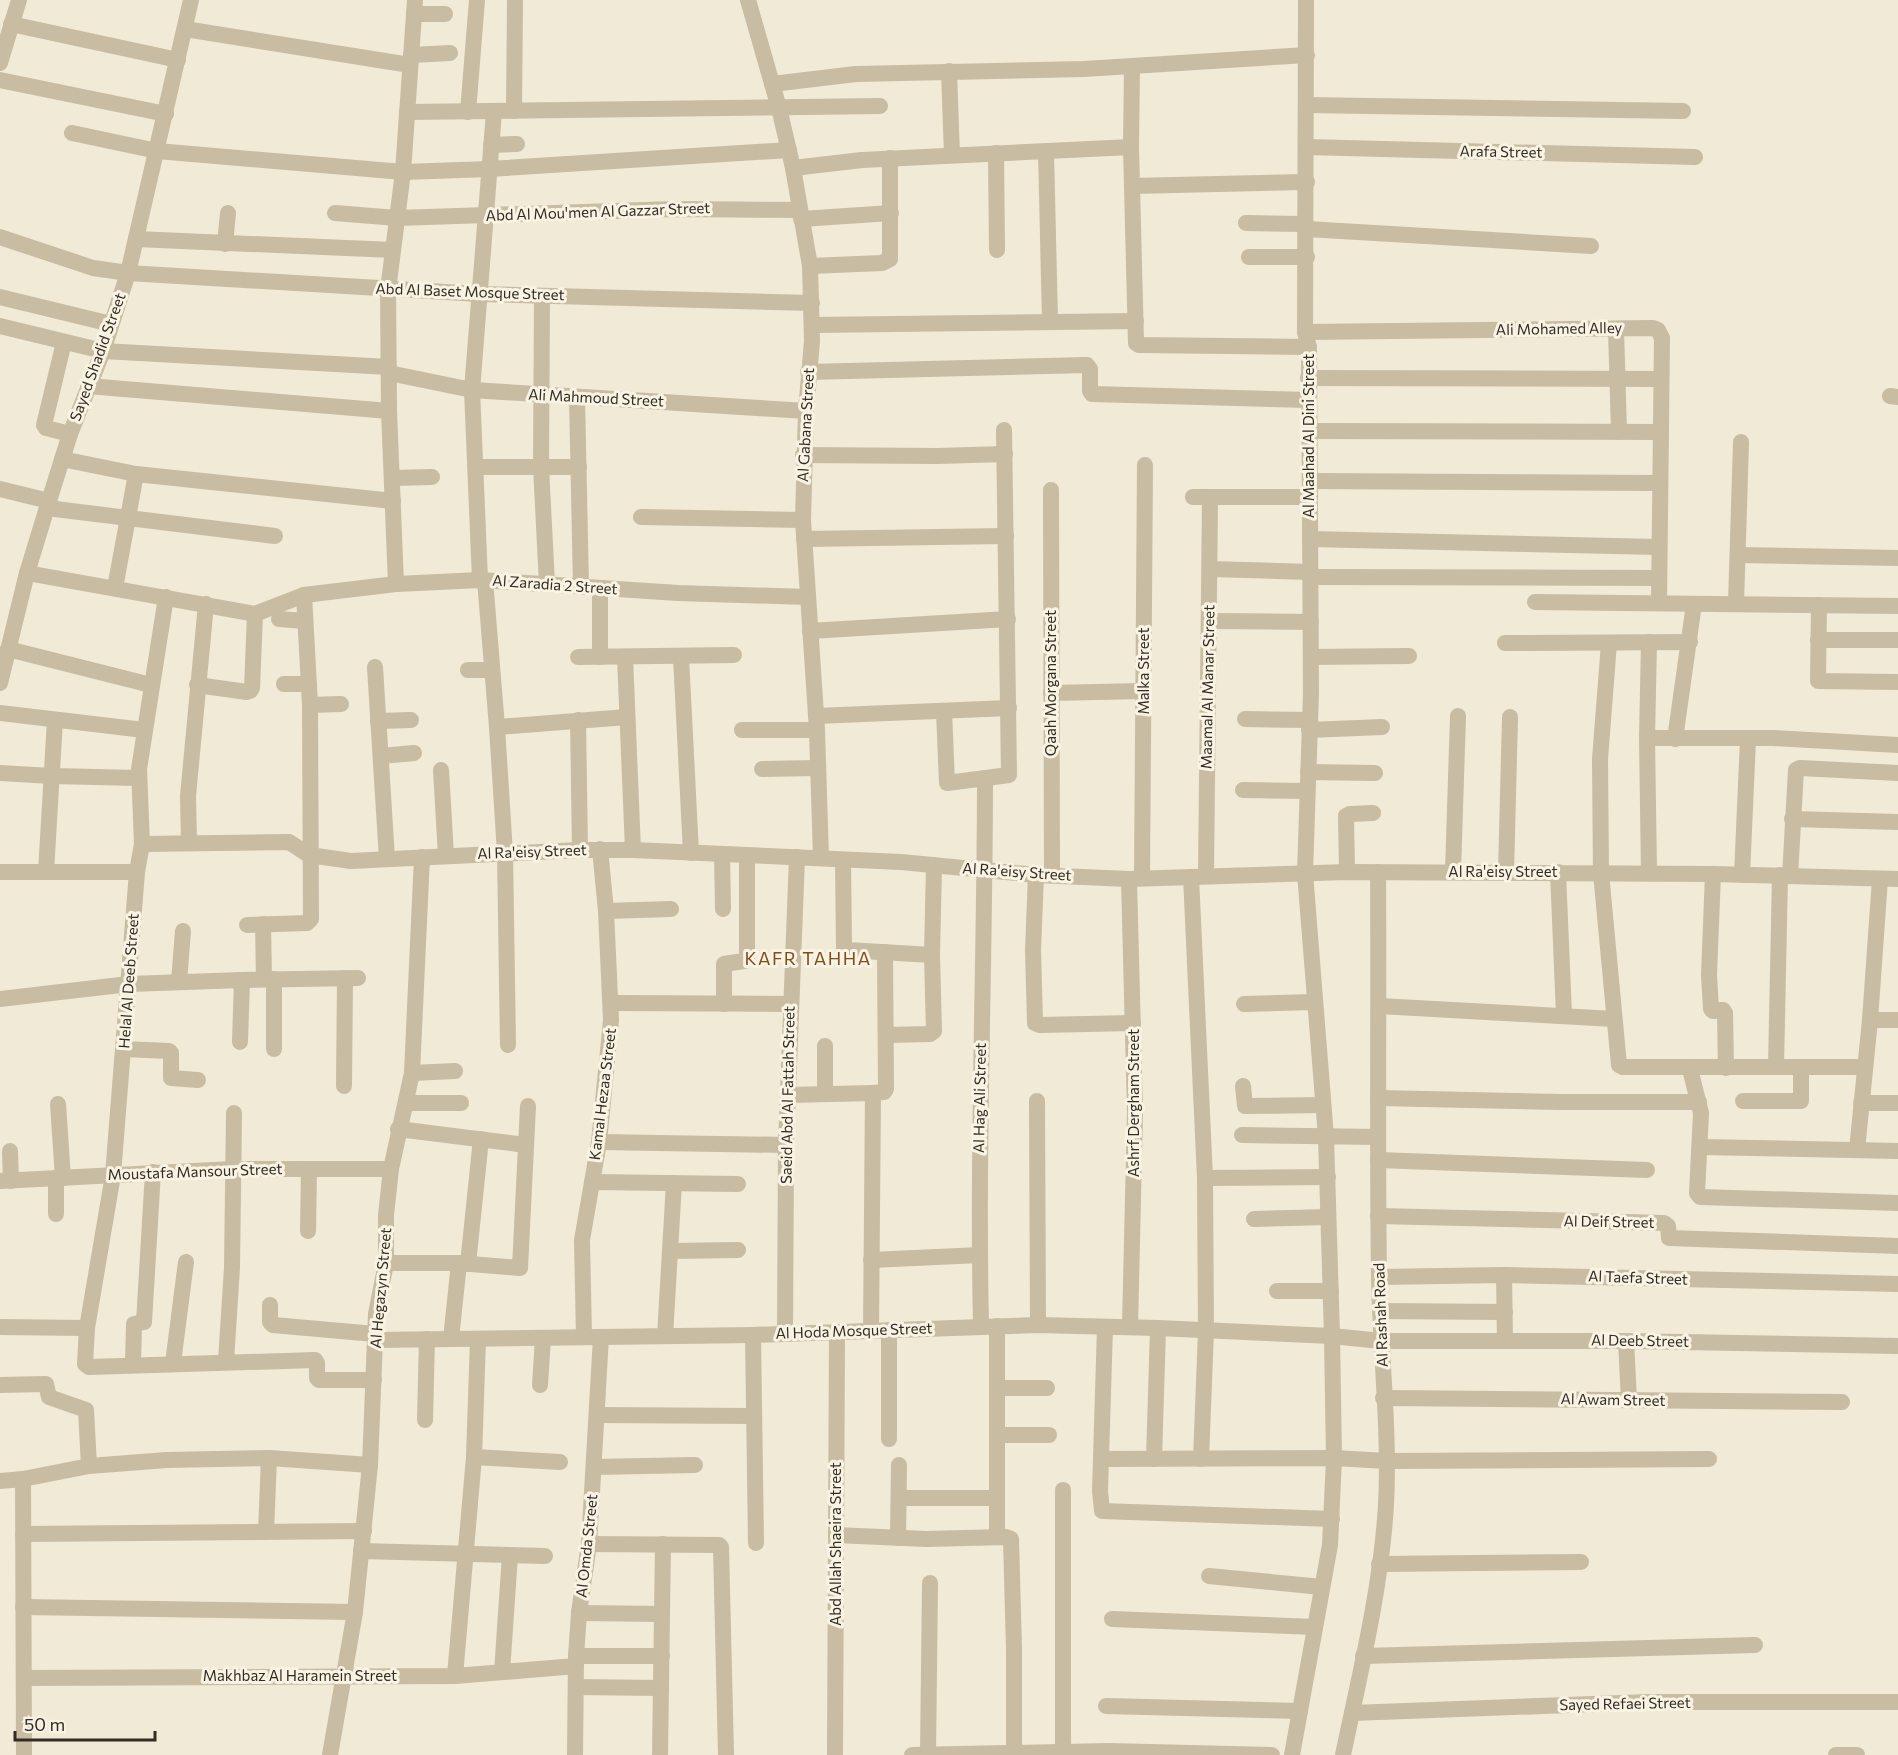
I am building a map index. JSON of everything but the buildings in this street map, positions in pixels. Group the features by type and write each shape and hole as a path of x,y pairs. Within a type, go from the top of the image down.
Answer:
{"street":[{"path":"0,63 20,0"},
{"name":"Sayed Shadid Street","path":"0,683 8,649 8,611 27,573 70,434 103,351 128,273 191,0"},
{"path":"468,112 477,0"},
{"path":"514,111 515,0"},
{"name":"Al Gabana Street","path":"747,0 789,150 810,267 812,325 806,411 803,520 816,723 821,858"},
{"name":"Al Maahad Al Dini Street","path":"1305,873 1311,657 1306,0"},
{"path":"396,584 389,411 388,290 403,172 414,7 444,14"},
{"path":"11,24 178,60"},
{"path":"185,29 411,60 450,53"},
{"path":"772,84 856,74 1084,69 1306,55"},
{"path":"812,325 1136,321 1131,147 1132,66"},
{"path":"949,71 952,155"},
{"path":"0,80 166,114"},
{"path":"1307,105 1683,111"},
{"path":"407,112 880,106"},
{"path":"494,112 472,390 483,580 497,726 505,853 508,1045"},
{"path":"72,133 157,151 403,172 490,170 789,150"},
{"path":"491,145 517,144"},
{"path":"793,168 890,158 1131,147"},
{"name":"Arafa Street","path":"1307,147 1695,158"},
{"path":"1046,151 1050,322"},
{"path":"996,153 997,250"},
{"path":"810,267 882,263 890,259 890,158"},
{"path":"1132,186 1307,182"},
{"name":"Abd Al Mou'men Al Gazzar Street","path":"335,213 397,218 675,209 801,215 891,213"},
{"path":"225,244 228,213"},
{"path":"1246,223 1591,246"},
{"name":"Abd Al Baset Mosque Street","path":"0,237 93,268 128,273 479,294 812,303"},
{"path":"136,239 393,250"},
{"path":"1249,257 1307,257"},
{"path":"542,296 540,395 546,584"},
{"path":"0,297 111,324"},
{"name":"Ali Mohamed Alley","path":"1136,321 1136,342 1140,345 1616,329 1658,330 1662,338 1659,603"},
{"name":"Ali Mahmoud Street","path":"0,326 103,351 389,370 472,390 806,411"},
{"path":"1616,329 1618,432"},
{"path":"64,342 44,421 46,428 70,434"},
{"path":"808,372 1087,365 1090,369 1092,394 1309,400"},
{"path":"1308,378 1661,379"},
{"path":"88,386 389,411"},
{"path":"577,397 581,587"},
{"path":"944,711 947,783 1008,776 1011,772 1004,430"},
{"path":"1309,431 1660,432"},
{"path":"1736,604 1742,442"},
{"path":"804,455 1005,454"},
{"path":"62,459 136,474 393,501"},
{"name":"Malka Street","path":"1136,878 1144,691 1145,465"},
{"path":"476,467 579,467"},
{"path":"115,588 136,474"},
{"path":"392,478 432,477"},
{"path":"1310,489 1659,483"},
{"path":"0,489 48,504 128,519 275,536"},
{"name":"Maamal Al Manar Street","path":"1201,1459 1206,1331 1205,1178 1197,1032 1198,876 1210,569 1202,497 1310,489"},
{"name":"Qaah Morgana Street","path":"1050,490 1051,693 1044,875 1033,950 1034,1021 1040,1025 1133,1023"},
{"path":"641,517 803,520"},
{"path":"804,539 1006,536"},
{"path":"1310,538 1659,547"},
{"path":"1738,555 1898,558"},
{"path":"1210,569 1310,574 1659,578"},
{"path":"27,573 255,614 250,691 197,685"},
{"name":"Al Zaradia 2 Street","path":"255,614 303,595 396,584 483,580 600,588 808,597"},
{"path":"600,588 600,657"},
{"path":"274,1048 269,979 255,924 307,923 311,919 310,705 303,595"},
{"name":"Helal Al Deeb Street","path":"133,1365 89,1367 85,1365 87,1328 113,1175 137,872 142,844 139,778 144,730 166,597"},
{"path":"1535,602 1898,606"},
{"path":"189,843 188,796 206,604"},
{"path":"1675,739 1694,604"},
{"path":"1819,605 1818,681 1898,682"},
{"path":"279,619 305,621"},
{"path":"810,631 1008,619"},
{"path":"1209,621 1311,622"},
{"path":"1818,640 1898,640"},
{"path":"1649,642 1647,738 1649,873"},
{"path":"1505,643 1690,642"},
{"path":"1609,643 1600,759 1601,873 1614,1019 1621,1066 1690,1069 1865,1067"},
{"path":"8,649 151,686"},
{"path":"578,657 734,655"},
{"path":"1311,657 1409,656"},
{"path":"625,657 633,850"},
{"path":"681,657 691,852"},
{"path":"375,667 387,859"},
{"path":"468,670 492,670"},
{"path":"284,684 309,684"},
{"path":"1051,693 1144,691"},
{"path":"310,705 341,704"},
{"path":"742,730 944,711 1009,708"},
{"path":"0,712 144,730"},
{"path":"1453,872 1458,716"},
{"path":"497,726 627,717"},
{"path":"1506,873 1510,717"},
{"path":"1245,719 1310,725 1382,727"},
{"path":"46,872 55,720"},
{"path":"378,721 411,720"},
{"path":"578,720 580,850"},
{"path":"1647,738 1773,738 1898,745"},
{"path":"1742,875 1748,739"},
{"path":"381,756 414,753"},
{"path":"762,769 818,768"},
{"path":"1776,1067 1785,876 1792,819 1794,774 1800,768 1898,773"},
{"path":"441,770 446,856"},
{"path":"0,772 139,778"},
{"path":"1308,772 1375,773"},
{"name":"Al Hag Ali Street","path":"985,778 980,1255 997,1388 997,1537"},
{"path":"1243,790 1307,791"},
{"path":"1347,872 1346,816 1373,813"},
{"path":"1792,819 1898,822"},
{"name":"Al Ra'eisy Street","path":"142,844 289,842 309,855 351,861 600,849 633,850 797,856 1044,875 1136,878 1347,872 1558,872 1898,879"},
{"name":"Kamal Hezaa Street","path":"584,1337 582,1240 599,1142 612,1003 600,849"},
{"path":"722,854 723,909"},
{"path":"724,1004 724,964 747,959 747,855"},
{"name":"Saeid Abd Al Fattah Street","path":"785,1334 786,1145 797,856"},
{"name":"Al Hegazyn Street","path":"330,1755 356,1612 370,1465 376,1314 386,1263 386,1223 391,1169 412,1073 422,857"},
{"path":"843,860 843,946 849,950 932,955"},
{"path":"886,1035 930,1034 934,1031 932,955 934,865"},
{"path":"0,872 137,872"},
{"name":"Al Rashah Road","path":"1343,1755 1364,1656 1386,1507 1387,1461 1378,1216 1378,872"},
{"path":"1558,872 1564,1015"},
{"path":"1292,1755 1330,1545 1334,1458 1328,1177 1305,873"},
{"path":"1713,874 1709,975 1712,1009 1713,1011 1723,1010 1725,1013 1726,1068"},
{"name":"Ashrf Dergham Street","path":"1130,1327 1134,1189 1133,1023 1136,878"},
{"path":"1857,1150 1870,1020 1880,879"},
{"path":"606,911 671,909"},
{"path":"179,982 183,931"},
{"path":"788,1095 873,1093 886,1090 885,952"},
{"path":"0,999 129,984 352,978 344,1086"},
{"path":"240,1042 242,980"},
{"path":"1244,1004 1314,1002"},
{"path":"612,1003 790,1005"},
{"path":"1379,1006 1614,1019"},
{"path":"1870,1020 1898,1020"},
{"path":"825,1046 825,1094"},
{"path":"124,1049 169,1051 171,1053 171,1078 198,1080"},
{"path":"1743,1101 1801,1101 1801,1067"},
{"path":"1690,1069 1701,1113 1697,1194 1700,1197 1898,1203"},
{"path":"412,1073 455,1071"},
{"path":"1243,1086 1245,1106 1323,1105"},
{"path":"871,1331 873,1093"},
{"path":"1378,1098 1699,1102"},
{"path":"1037,1101 1038,1325"},
{"path":"406,1103 461,1103"},
{"path":"1862,1103 1898,1103"},
{"path":"56,1214 60,1178 58,1104"},
{"path":"386,1263 463,1263 520,1268 528,1106"},
{"path":"226,1361 232,1268 234,1113"},
{"path":"398,1130 526,1145"},
{"path":"1242,1135 1378,1137"},
{"path":"451,1339 481,1139"},
{"path":"599,1142 786,1145"},
{"path":"1700,1147 1898,1151"},
{"path":"5,1181 10,1151"},
{"path":"1378,1160 1647,1170"},
{"name":"Moustafa Mansour Street","path":"5,1181 233,1168 391,1169"},
{"path":"308,1231 309,1169"},
{"path":"153,1172 144,1322 134,1323 133,1365 315,1360 317,1363 316,1378 319,1380 374,1380"},
{"path":"1205,1178 1328,1177"},
{"path":"592,1182 738,1184"},
{"path":"665,1336 674,1183"},
{"name":"Al Deif Street","path":"1378,1216 1664,1223 1668,1226 1669,1238 1898,1246"},
{"path":"1254,1219 1328,1217"},
{"path":"670,1251 738,1250"},
{"path":"871,1260 980,1255"},
{"path":"173,1363 186,1263"},
{"path":"1504,1275 1505,1341"},
{"name":"Al Taefa Street","path":"1379,1277 1504,1275 1898,1284"},
{"path":"1277,1292 1331,1290"},
{"name":"Al Hoda Mosque Street","path":"270,1305 270,1322 273,1326 375,1337 427,1339 753,1335 1038,1325 1332,1336 1381,1341"},
{"path":"1380,1311 1504,1312"},
{"path":"0,1327 87,1328"},
{"path":"1105,1327 1100,1508 1104,1512 1332,1519"},
{"path":"1154,1459 1158,1328"},
{"path":"889,1439 890,1330"},
{"name":"Abd Allah Shaeira Street","path":"835,1755 837,1332"},
{"path":"753,1335 756,1543"},
{"name":"Al Omda Street","path":"575,1755 576,1661 579,1613 589,1544 601,1337"},
{"path":"540,1385 543,1338"},
{"path":"425,1420 427,1339"},
{"path":"455,1676 474,1457 478,1339"},
{"name":"Al Deeb Street","path":"1381,1341 1626,1341 1898,1346"},
{"path":"1626,1341 1629,1400"},
{"path":"0,1385 46,1384 50,1398 86,1410 90,1466"},
{"path":"997,1388 1047,1388"},
{"name":"Al Awam Street","path":"1383,1398 1842,1402"},
{"path":"597,1415 754,1416"},
{"path":"997,1435 1049,1435"},
{"path":"474,1457 560,1462"},
{"path":"0,1480 23,1479 90,1466 167,1460 269,1458 370,1465"},
{"path":"266,1532 269,1458"},
{"path":"1101,1459 1334,1458 1387,1461 1709,1459"},
{"path":"594,1467 695,1465"},
{"path":"898,1538 899,1465"},
{"path":"23,1479 24,1755"},
{"path":"1063,1490 1063,1754"},
{"path":"899,1498 996,1498"},
{"path":"23,1534 364,1531"},
{"path":"836,1535 926,1539 1008,1537 1011,1540 1014,1754"},
{"path":"589,1544 719,1545 722,1549 726,1755"},
{"path":"660,1755 663,1544"},
{"path":"361,1551 546,1556"},
{"path":"502,1672 510,1555"},
{"path":"1379,1564 1581,1562"},
{"path":"1209,1576 1322,1587"},
{"path":"928,1755 930,1583"},
{"path":"23,1607 356,1612"},
{"path":"579,1613 662,1614"},
{"path":"1112,1618 1315,1627"},
{"path":"1364,1656 1755,1645"},
{"name":"Makhbaz Al Haramein Street","path":"24,1678 455,1676 502,1672 576,1661 662,1656"},
{"path":"576,1687 661,1688"},
{"name":"Sayed Refaei Street","path":"1352,1713 1649,1702 1898,1702"},
{"path":"1106,1706 1300,1711"},
{"path":"912,1755 1063,1754 1108,1751 1272,1755"},
{"path":"1836,1755 1857,1755"}],"district":[{"name":"KAFR TAHHA","path":"808,959"}]}
